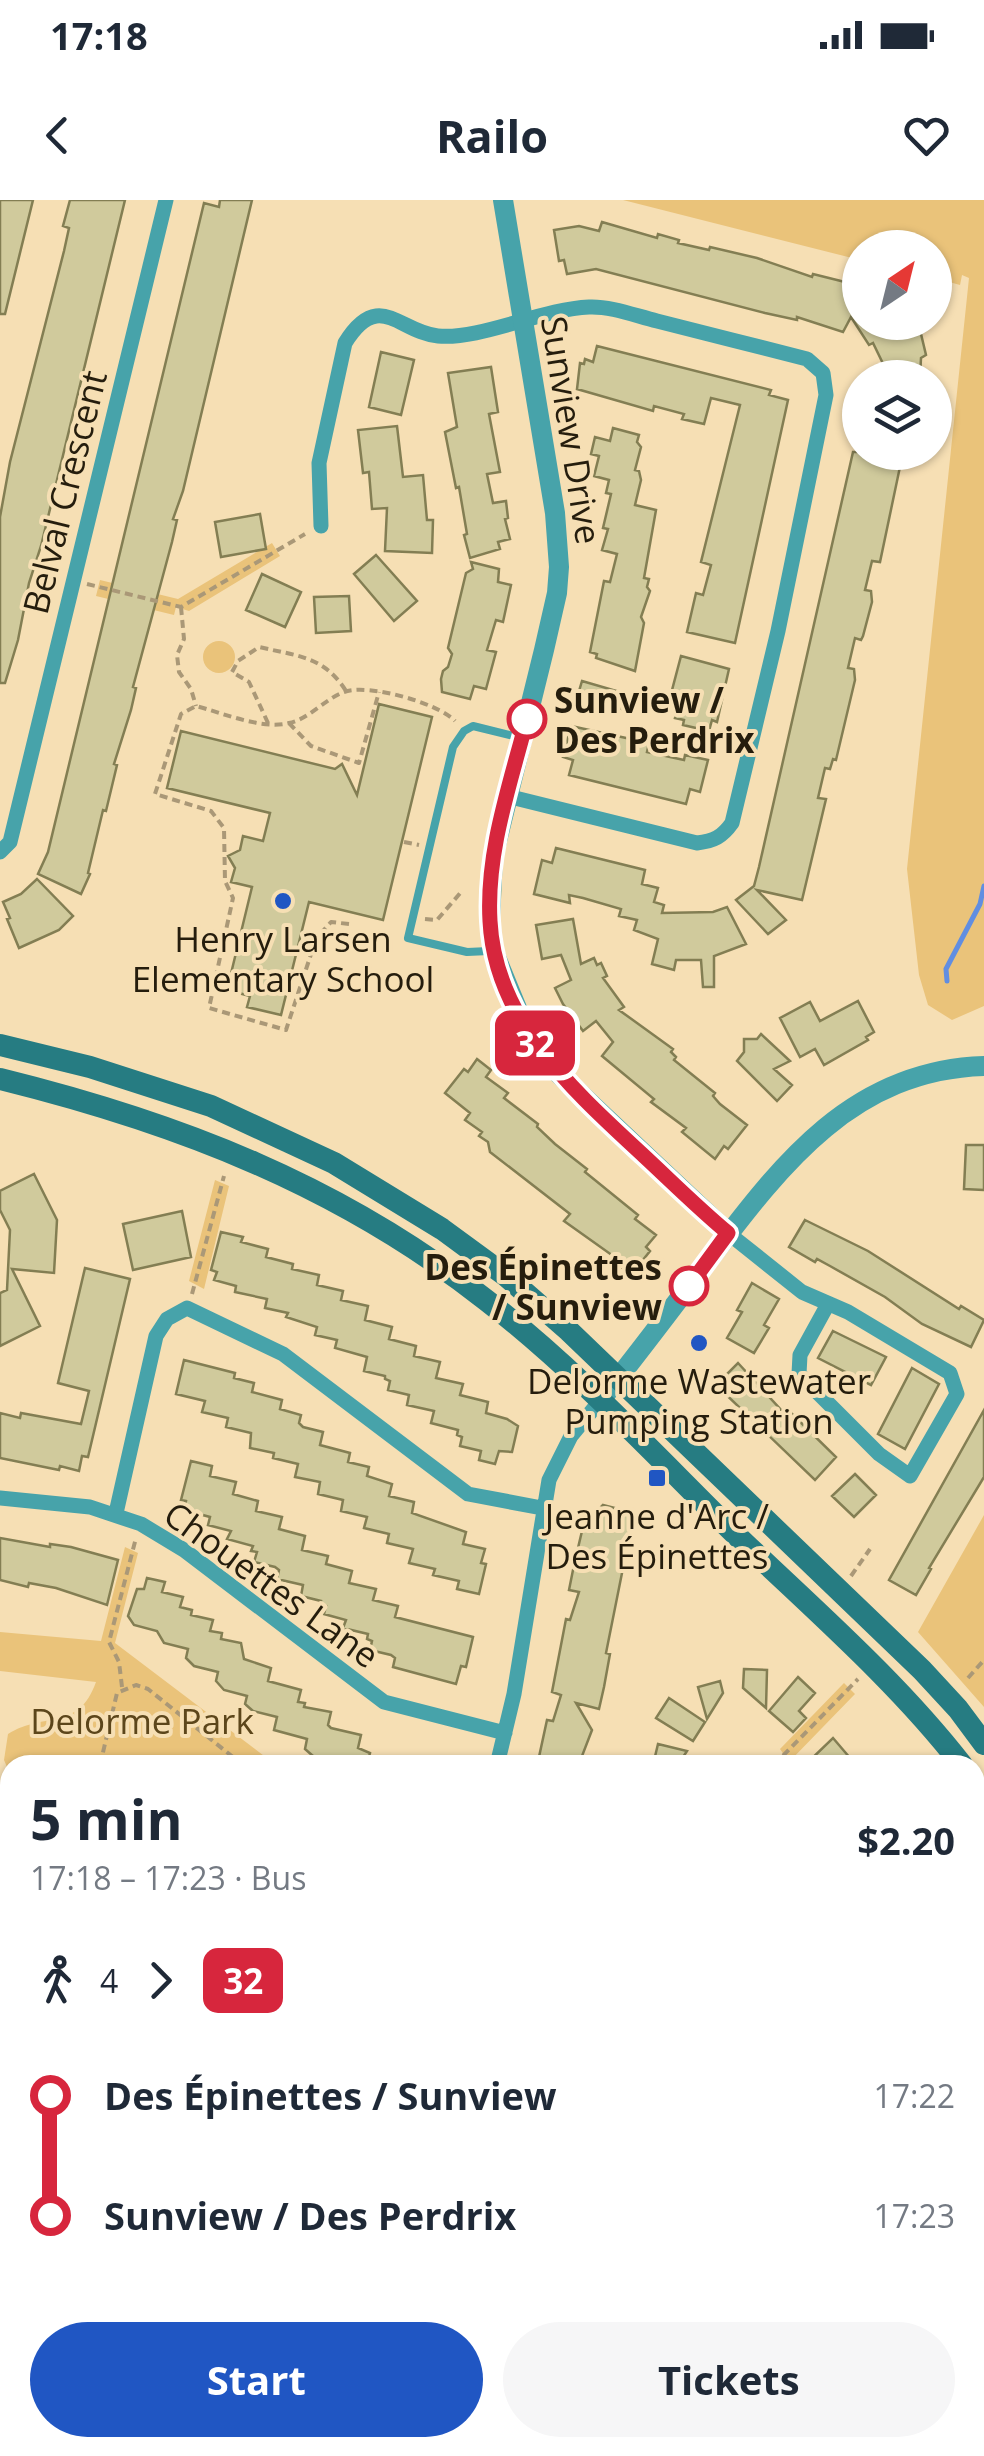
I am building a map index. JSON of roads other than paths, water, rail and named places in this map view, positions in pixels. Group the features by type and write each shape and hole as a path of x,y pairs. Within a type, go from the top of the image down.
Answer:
{"main road":[{"path":"0,1045 152,1085 282,1136 410,1208 472,1250 539,1303 922,1670 984,1744"},
{"path":"0,1079 159,1124 254,1161 320,1193 454,1276 544,1348 600,1401 871,1666 955,1755"}],"street":[{"name":"Belval Crescent","path":"0,852 10,842 166,200"},
{"name":"Sunview Drive","path":"503,200 556,513 559,568 557,593 493,858 493,950 523,1024 556,1071 728,1233"},
{"path":"321,526 319,463 345,344 363,322 392,316 441,337 576,308 605,308 807,359 823,373 827,384 778,631 732,823 724,834 712,842 698,844 508,796"},
{"path":"500,1755 514,1694 542,1508 561,1453 728,1233 811,1137 854,1105 900,1083 929,1073 984,1066"},
{"path":"728,1233 802,1292 848,1312 950,1373 957,1394 910,1476 879,1454 799,1374 800,1355 828,1304"},
{"path":"116,1514 156,1336 167,1318 187,1308 282,1354 468,1494 542,1508"},
{"name":"Chouettes Lane","path":"0,1498 90,1507 141,1524 184,1550 384,1702 505,1733"}],"lane":[{"path":"493,950 467,952 408,938 453,747 464,731 473,726 522,738"}],"waterway":[{"path":"947,981 946,969 980,904 984,886"}],"place":[{"name":"Sunview / Des Perdrix","path":"527,719"},
{"name":"Henry Larsen Elementary School","path":"283,901"},
{"name":"Des Épinettes / Sunview","path":"689,1286"},
{"name":"Delorme Wastewater Pumping Station","path":"699,1343"},
{"name":"Jeanne d'Arc / Des Épinettes","path":"657,1478"}],"park label":[{"name":"Delorme Park","path":"142,1720"}]}
